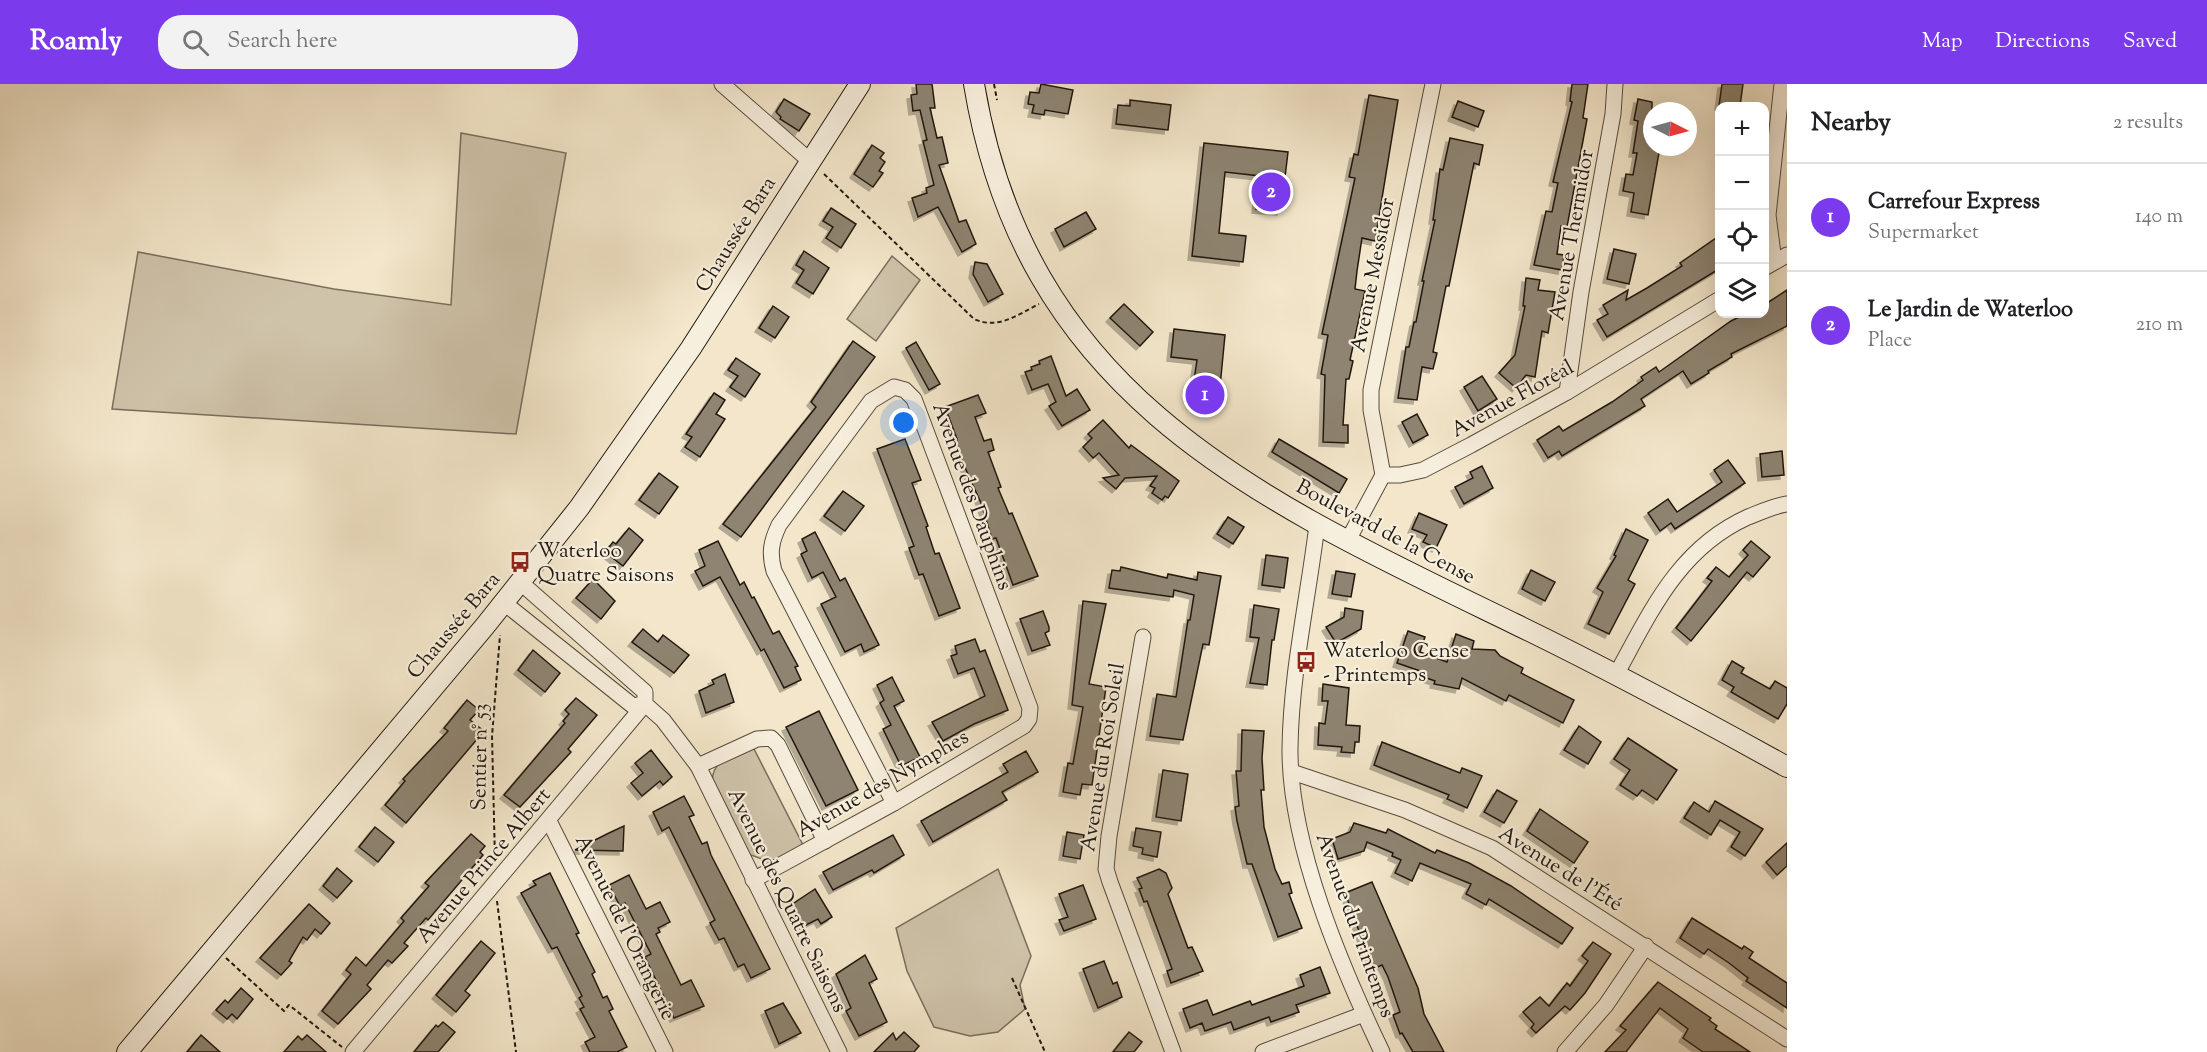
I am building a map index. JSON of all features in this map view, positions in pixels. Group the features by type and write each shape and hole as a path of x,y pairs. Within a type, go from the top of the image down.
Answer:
{"main road":[{"name":"Chaussée Bara","path":"128,1052 213,947 520,582 579,508 644,418 815,165 860,84"},
{"name":"Boulevard de la Cense","path":"974,84 997,183 1027,253 1052,297 1090,350 1118,382 1158,418 1198,449 1347,543 1617,673 1787,767"}],"street":[{"path":"722,84 815,165"},
{"name":"Avenue Messidor","path":"1383,475 1371,410 1371,390 1433,84"},
{"name":"Avenue Thermidor","path":"1568,392 1581,292 1614,114 1616,84"},
{"path":"1775,262 1768,215 1782,84"},
{"name":"Avenue Floréal","path":"1383,475 1400,476 1423,471 1568,392 1715,301"},
{"name":"Avenue des Dauphins","path":"894,803 774,571 770,556 772,540 779,525 871,401 894,387 905,390 914,399 1030,708 1029,719"},
{"path":"1347,543 1383,475"},
{"path":"1617,673 1669,583 1699,547 1736,522 1774,506 1787,504"},
{"name":"Avenue du Printemps","path":"1317,525 1304,604 1292,708 1290,750 1298,827 1311,873 1364,1014 1382,1052"},
{"name":"Avenue des Quatre Saisons","path":"520,582 645,692 645,704 663,720 698,766 839,1052"},
{"name":"Avenue des Quatre Saisons","path":"503,602 633,706 645,704"},
{"name":"Avenue du Roi Soleil","path":"1143,637 1106,855 1106,869 1173,1052"},
{"name":"Avenue Prince Albert","path":"353,1052 645,704"},
{"name":"Avenue des Nymphes","path":"753,880 894,803 1024,726 1029,719"},
{"path":"698,766 757,739 771,738 778,745 825,841"},
{"name":"Avenue de l'Été","path":"1292,772 1450,828 1526,868 1787,1039"},
{"name":"Avenue de l'Orangerie","path":"549,820 664,1052"},
{"path":"1565,1052 1606,1005 1646,946"},
{"path":"1263,1052 1364,1014"}],"path":[{"path":"994,84 998,106"},
{"path":"815,165 974,319 990,324 1000,323 1052,297"},
{"name":"Sentier n° 53","path":"500,634 492,736 495,884 516,1052"},
{"path":"213,947 284,1011 289,1005 348,1052"},
{"path":"1012,978 1045,1052"}],"shaded area":[{"path":"461,133 566,153 516,434 112,409 138,252 334,289 451,305"},
{"path":"892,256 920,280 876,341 847,319"},
{"path":"752,745 803,845 770,862 748,854 713,786 712,777 718,765"},
{"path":"998,869 1031,956 1020,985 1025,1009 998,1032 970,1036 934,1027 907,971 896,928"}],"building":[{"path":"916,84 932,84 935,108 930,108 937,138 942,137 948,163 939,165 959,222 966,220 976,244 962,252 938,207 918,217 912,198 927,193 926,188 934,185 923,141 927,140 920,110 913,111 911,95 917,94"},
{"path":"1041,84 1073,90 1068,114 1045,110 1044,115 1032,113 1034,105 1028,104 1030,92 1039,93"},
{"path":"1572,84 1588,84 1583,118 1587,119 1567,227 1561,226 1557,254 1564,255 1562,270 1534,265 1546,211 1552,212 1558,183 1553,182 1572,102 1570,101"},
{"path":"1722,84 1743,84 1741,102 1720,102"},
{"path":"1369,95 1398,100 1375,241 1362,238 1357,271 1355,289 1365,291 1350,360 1353,361 1349,379 1346,379 1343,425 1348,425 1348,443 1323,442 1325,375 1321,374 1328,335 1322,334 1355,178 1349,177 1354,154 1358,155"},
{"path":"784,99 810,114 799,131 780,119 781,117 776,112"},
{"path":"1638,99 1652,102 1643,102 1643,156 1658,156 1648,215 1631,212 1634,193 1623,191 1626,174 1633,175 1637,153 1633,153 1638,121 1634,120"},
{"path":"1130,100 1171,105 1168,130 1116,124 1118,105 1130,106"},
{"path":"1458,101 1484,111 1478,127 1452,117"},
{"path":"1450,138 1483,145 1479,165 1474,163 1449,286 1446,286 1433,352 1437,353 1433,369 1422,367 1417,400 1398,398 1406,347 1409,347 1414,322 1416,322 1424,281 1422,281 1435,220 1433,220 1440,169 1443,170"},
{"path":"1204,143 1288,152 1281,211 1256,209 1260,176 1225,172 1219,233 1246,236 1243,262 1192,256"},
{"path":"872,145 884,153 880,158 885,162 879,171 883,173 873,187 854,174"},
{"path":"831,208 856,224 841,248 826,238 833,227 823,221"},
{"path":"1086,212 1096,229 1064,247 1055,229"},
{"path":"1715,239 1715,271 1607,337 1597,320 1608,314 1603,305 1628,290 1626,300 1682,266 1680,263"},
{"path":"1614,249 1636,254 1629,284 1607,279"},
{"path":"804,251 829,268 813,294 796,283 804,270 796,265"},
{"path":"975,262 987,264 1003,294 988,302 973,274"},
{"path":"1526,278 1540,280 1538,290 1555,292 1548,333 1542,331 1535,377 1526,375 1516,388 1499,373 1515,355 1525,306 1523,306"},
{"path":"1787,290 1787,326 1731,354 1732,357 1691,384 1683,371 1641,399 1645,406 1562,456 1559,451 1548,458 1537,440 1559,426 1563,431 1612,402 1643,380 1641,377 1656,367 1659,372 1731,321 1737,318 1769,318 1769,302"},
{"path":"1124,304 1153,332 1140,346 1110,318"},
{"path":"773,306 789,317 775,338 759,328"},
{"path":"1174,329 1225,335 1219,397 1192,394 1197,360 1171,357"},
{"path":"853,341 875,357 741,537 723,524 816,407 811,402"},
{"path":"916,342 940,384 929,390 906,348"},
{"path":"1051,356 1066,396 1077,389 1090,410 1062,426 1049,406 1056,402 1048,384 1032,390 1025,372 1040,364 1039,361"},
{"path":"736,358 760,374 745,397 730,387 738,376 728,370"},
{"path":"1482,376 1497,399 1478,411 1464,387"},
{"path":"714,393 725,400 716,414 725,419 700,457 685,447 692,437 686,434"},
{"path":"978,395 986,413 975,417 984,441 991,439 994,450 988,452 1001,487 998,488 1009,514 1012,513 1038,576 1013,585 996,538 992,539 981,503 958,452 957,439 945,407"},
{"path":"1417,414 1428,435 1413,443 1402,422"},
{"path":"1103,420 1129,448 1131,445 1179,481 1168,498 1165,496 1162,500 1152,493 1155,488 1150,486 1157,476 1125,478 1116,489 1103,478 1119,475 1099,453 1093,458 1083,447 1092,438 1088,434"},
{"path":"905,439 921,480 912,483 928,526 926,527 935,554 939,553 960,608 939,616 923,574 919,575 909,548 914,546 877,449"},
{"path":"1279,439 1347,479 1339,493 1272,452"},
{"path":"1782,451 1784,475 1762,477 1760,454"},
{"path":"1728,460 1745,483 1675,529 1671,523 1660,531 1648,513 1668,499 1677,512 1722,482 1714,470"},
{"path":"1482,466 1493,488 1464,504 1455,487 1473,478 1470,472"},
{"path":"659,473 678,487 659,514 639,500"},
{"path":"843,491 864,506 845,531 824,516"},
{"path":"1419,513 1447,525 1436,548 1423,542 1427,535 1412,529"},
{"path":"1228,517 1244,527 1233,544 1217,534"},
{"path":"629,528 643,540 623,566 605,552 613,542 616,544"},
{"path":"1626,529 1648,540 1628,580 1635,584 1609,634 1588,624 1603,592 1597,588 1616,556 1614,555"},
{"path":"815,532 840,581 845,578 879,645 864,652 861,644 845,652 821,604 836,597 823,572 812,578 801,554 807,551 802,539"},
{"path":"718,541 740,585 744,582 773,634 779,631 798,666 795,667 801,680 784,688 764,649 761,651 720,577 703,586 695,571 705,566 699,550"},
{"path":"1751,541 1770,557 1753,577 1747,572 1691,641 1676,628 1712,581 1707,578 1716,567 1729,577 1748,555 1743,550"},
{"path":"1266,555 1288,558 1284,588 1262,585"},
{"path":"1121,567 1167,578 1168,574 1197,580 1198,572 1221,576 1209,645 1203,644 1183,740 1150,736 1157,694 1176,697 1194,595 1174,590 1173,597 1109,588 1112,570 1120,571"},
{"path":"1531,570 1555,582 1545,601 1522,589"},
{"path":"1336,571 1355,574 1351,597 1332,594"},
{"path":"593,579 615,601 601,619 576,598"},
{"path":"1083,601 1106,604 1089,684 1106,687 1092,785 1082,784 1080,795 1063,792 1068,763 1073,764 1083,707 1072,705"},
{"path":"1254,605 1279,609 1274,640 1272,640 1267,685 1250,683 1259,638 1250,637"},
{"path":"1345,608 1363,611 1361,629 1336,643 1326,627 1344,617"},
{"path":"1043,611 1049,627 1049,631 1045,633 1050,645 1032,651 1020,619"},
{"path":"643,629 658,642 663,635 689,655 674,673 632,642"},
{"path":"1408,631 1425,637 1420,652 1447,662 1456,634 1474,641 1472,649 1495,650 1500,656 1523,668 1521,673 1574,700 1563,723 1509,695 1506,701 1462,678 1459,689 1434,684 1435,681 1424,677 1426,673 1397,663"},
{"path":"975,639 980,652 985,650 1008,710 974,724 943,741 932,722 985,696 974,668 958,674 951,656 957,654 955,646"},
{"path":"533,650 560,673 545,692 518,670"},
{"path":"1732,661 1744,668 1741,673 1770,689 1775,681 1787,688 1787,704 1778,719 1731,692 1734,687 1722,680"},
{"path":"725,674 734,702 706,713 699,691 714,684 712,680"},
{"path":"892,677 904,701 894,706 920,757 901,766 883,729 891,725 880,703 884,700 877,685"},
{"path":"1323,684 1349,688 1346,725 1360,726 1359,742 1355,742 1354,753 1341,752 1342,747 1318,745 1319,723 1325,724 1328,701 1322,701"},
{"path":"576,698 597,715 568,749 571,752 520,807 504,795 565,723 563,721 569,714 565,710"},
{"path":"467,700 479,710 470,720 484,731 406,823 385,805 405,781 403,779 448,731 444,728"},
{"path":"819,711 858,790 826,806 786,727"},
{"path":"1579,726 1601,742 1588,764 1564,750"},
{"path":"1242,730 1264,731 1262,758 1264,790 1261,790 1264,827 1275,869 1282,884 1289,882 1292,893 1289,894 1302,928 1278,937 1252,864 1247,864 1237,821 1235,807 1239,806 1236,771 1241,771"},
{"path":"1628,738 1677,770 1657,800 1642,790 1637,796 1620,785 1630,770 1614,759"},
{"path":"1382,742 1460,773 1462,768 1482,776 1467,808 1447,799 1449,795 1374,765"},
{"path":"651,750 672,777 663,785 660,781 642,796 631,783 643,773 635,763"},
{"path":"1026,751 1038,772 1002,792 1007,800 933,842 921,821 1008,772 1003,764"},
{"path":"1163,770 1188,774 1181,821 1156,817"},
{"path":"1497,790 1517,801 1504,823 1484,812"},
{"path":"684,796 694,815 689,817 702,844 707,842 711,855 770,969 751,978 744,964 738,967 724,938 719,940 710,923 715,920 669,827 662,831 653,812"},
{"path":"1715,801 1763,829 1745,856 1731,847 1740,832 1720,820 1711,835 1684,818 1694,802 1709,812"},
{"path":"1540,809 1588,842 1574,863 1527,831"},
{"path":"1354,823 1386,833 1388,829 1435,853 1437,850 1469,863 1511,886 1573,928 1562,944 1489,899 1486,905 1466,894 1471,884 1420,863 1412,881 1395,873 1401,860 1392,856 1393,853 1367,842 1364,851 1338,859 1332,839 1350,832"},
{"path":"624,826 623,851 575,850 609,833"},
{"path":"375,827 394,842 378,862 359,847"},
{"path":"1136,828 1161,832 1157,857 1142,854 1143,848 1133,846"},
{"path":"1067,832 1084,835 1080,859 1063,856"},
{"path":"471,834 485,846 480,852 483,855 428,920 426,918 404,943 408,946 392,963 388,960 367,985 371,989 338,1024 322,1011 351,974 346,970 356,957 366,966 404,921 401,918 429,886 425,883"},
{"path":"893,835 904,855 874,873 872,870 833,890 823,872"},
{"path":"1787,843 1787,866 1777,875 1766,862"},
{"path":"337,868 352,881 337,898 323,886"},
{"path":"1159,869 1166,873 1172,888 1168,894 1188,948 1192,947 1203,971 1171,983 1167,971 1172,969 1147,901 1144,902 1139,889 1142,888 1137,878"},
{"path":"550,873 579,933 576,934 595,972 592,974 603,998 607,996 613,1009 609,1011 627,1047 617,1052 590,1052 585,1042 595,1037 580,1009 584,1007 579,998 582,996 557,947 552,949 521,893 536,885 533,881"},
{"path":"629,875 646,909 660,902 670,922 658,928 660,932 656,934 681,985 691,980 704,1006 674,1018 645,957 651,954 625,903 620,906 609,885"},
{"path":"1372,882 1418,988 1424,1014 1444,1052 1413,1052 1402,1033 1400,1034 1393,1015 1400,1012 1388,977 1382,965 1373,969 1345,893"},
{"path":"1083,885 1096,919 1064,931 1059,920 1068,917 1059,894"},
{"path":"815,889 832,917 821,924 818,919 804,926 791,905"},
{"path":"309,904 330,923 321,934 315,929 307,940 303,937 289,961 292,963 281,975 260,958"},
{"path":"1692,918 1742,949 1744,946 1753,952 1749,958 1787,983 1787,1008 1746,981 1748,978 1708,949 1704,954 1680,938"},
{"path":"481,941 495,953 465,991 470,995 456,1012 436,995"},
{"path":"1593,942 1611,954 1585,993 1570,1010 1565,1006 1536,1033 1531,1028 1534,1024 1523,1012 1540,997 1549,1006 1567,983 1570,986 1588,961 1582,956"},
{"path":"865,955 877,979 869,983 887,1022 859,1036 846,1011 851,1008 836,974"},
{"path":"1104,961 1113,984 1117,982 1122,997 1098,1008 1083,969"},
{"path":"1320,967 1330,993 1296,1005 1299,1012 1271,1022 1269,1017 1234,1030 1231,1022 1205,1031 1202,1023 1190,1028 1183,1009 1207,1000 1213,1015 1250,1001 1252,1005 1304,986 1300,975"},
{"path":"1658,982 1711,1018 1709,1020 1717,1026 1715,1029 1750,1052 1703,1052 1683,1038 1688,1029 1660,1008 1626,1052 1605,1052 1626,1030 1620,1026"},
{"path":"241,988 253,999 237,1019 232,1014 227,1019 216,1010 225,1000 228,1003"},
{"path":"783,1003 801,1033 779,1044 765,1011"},
{"path":"443,1022 455,1032 438,1052 414,1052 436,1025 438,1027"},
{"path":"904,1032 919,1046 914,1052 874,1052 893,1033 896,1040"},
{"path":"1129,1032 1142,1042 1134,1052 1113,1052"},
{"path":"201,1035 220,1052 187,1052"},
{"path":"307,1035 326,1052 284,1052 298,1036 302,1040"}],"place":[{"name":"Le Jardin de Waterloo","path":"1271,192"},
{"name":"Carrefour Express","path":"1205,395"},
{"name":"Waterloo Quatre Saisons","path":"520,562"},
{"name":"Waterloo Cense - Printemps","path":"1306,662"}]}
